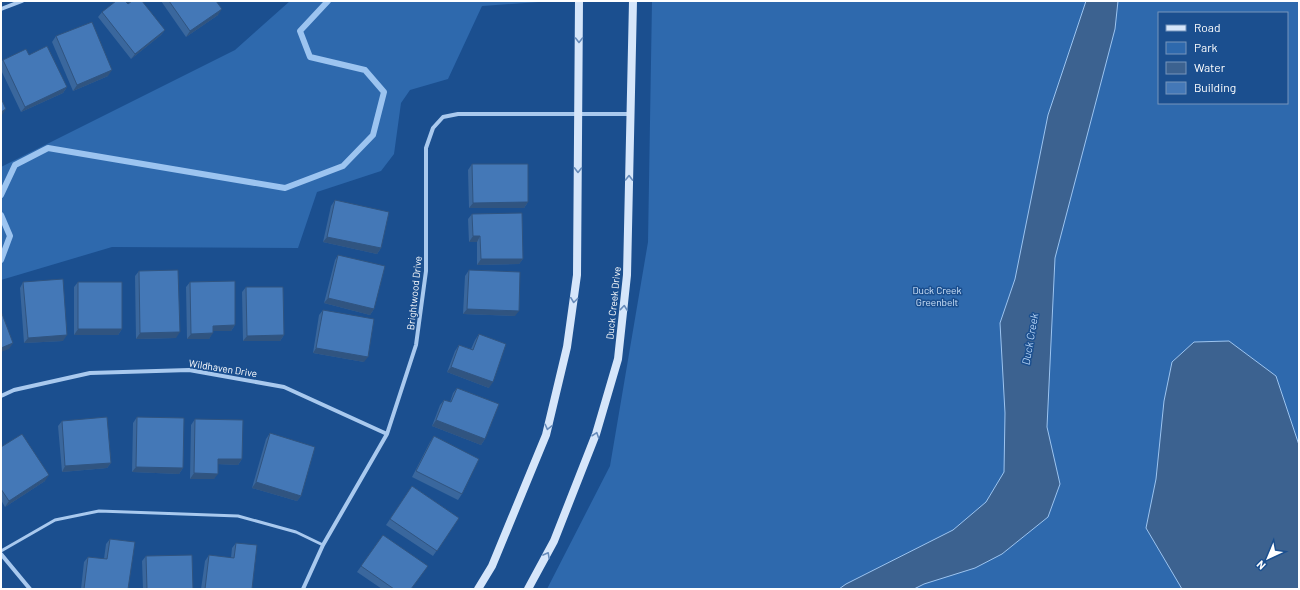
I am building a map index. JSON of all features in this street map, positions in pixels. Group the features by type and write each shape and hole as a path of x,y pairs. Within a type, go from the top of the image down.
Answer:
{"main road":[{"path":"478,589 492,566 546,435 567,347 577,275 579,1"},
{"name":"Duck Creek Drive","path":"528,589 554,541 596,434 618,359 627,275 633,1"}],"street":[{"path":"1,9 22,1"},
{"name":"Brightwood Drive","path":"303,589 323,545 388,434 416,344 426,271 426,148 432,128 443,117 458,114 630,114"},
{"name":"Wildhaven Drive","path":"1,396 14,390 90,373 190,370 284,387 388,434"},
{"path":"1,554 30,589"}],"lane":[{"path":"1,550 54,520 99,511 238,516 296,532 323,545"}],"green space":[{"path":"290,1 553,1 482,6 448,79 410,90 401,103 394,154 381,171 317,192 298,248 112,247 1,280 1,167 235,50"},
{"name":"Duck Creek Greenbelt","path":"652,1 1299,1 1299,589 547,589 610,466 648,242"}],"water":[{"name":"Duck Creek","path":"1086,1 1118,1 1115,29 1055,258 1047,427 1060,484 1048,517 1002,554 975,568 924,584 914,589 839,589 846,584 953,530 986,502 1004,472 1005,413 1000,323 1015,279 1048,115"},
{"path":"1229,341 1276,376 1299,445 1299,589 1182,589 1146,528 1156,479 1164,401 1172,362 1194,342"}],"building":[{"path":"116,1 125,1 128,4 132,1 142,1 165,30 135,54 102,12"},
{"path":"169,1 216,1 222,9 190,31"},
{"path":"92,22 112,70 77,85 56,36"},
{"path":"47,46 67,87 25,107 3,60 26,49 29,55"},
{"path":"1,98 6,109 1,112"},
{"path":"472,164 528,164 528,202 473,203"},
{"path":"335,200 389,212 381,248 327,237"},
{"path":"522,213 523,259 481,259 480,236 473,236 472,214"},
{"path":"338,255 385,266 374,309 328,298"},
{"path":"178,270 180,332 140,333 139,271"},
{"path":"469,270 520,272 519,311 467,309"},
{"path":"63,279 67,335 28,338 23,282"},
{"path":"235,281 235,325 213,326 213,333 191,334 190,282"},
{"path":"78,282 122,282 122,329 78,329"},
{"path":"246,287 283,287 284,335 247,336"},
{"path":"323,310 374,319 368,357 316,348"},
{"path":"1,311 13,343 1,348"},
{"path":"479,334 506,344 493,382 451,367 459,345 473,350"},
{"path":"457,388 499,404 485,439 436,420 444,400 451,402"},
{"path":"107,417 111,463 65,466 62,421"},
{"path":"137,417 184,418 183,468 136,467"},
{"path":"195,419 243,420 242,459 218,459 218,474 194,473"},
{"path":"270,433 315,447 301,496 256,482"},
{"path":"22,434 49,475 9,501 1,489 1,447"},
{"path":"434,436 479,459 462,494 416,471"},
{"path":"412,486 459,518 437,551 390,519"},
{"path":"383,535 428,566 411,589 394,589 361,566"},
{"path":"110,539 135,542 128,589 84,589 88,557 107,559"},
{"path":"236,543 257,545 252,589 205,589 209,555 234,558"},
{"path":"192,555 193,589 147,589 146,556"}],"waterway":[{"path":"1,195 15,165 48,148 285,188 343,166 373,135 384,92 365,70 310,57 300,31 328,1"},
{"path":"1,215 10,236 1,260"}]}
